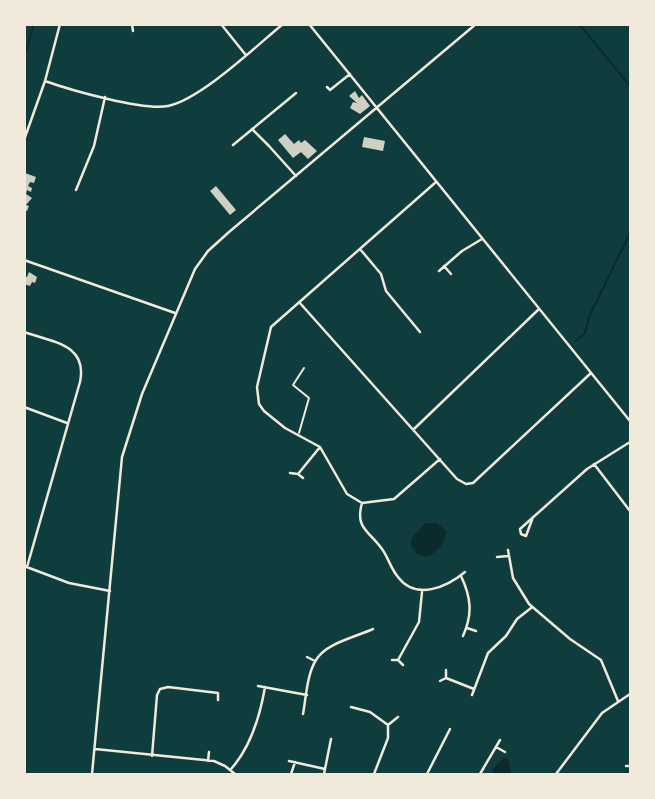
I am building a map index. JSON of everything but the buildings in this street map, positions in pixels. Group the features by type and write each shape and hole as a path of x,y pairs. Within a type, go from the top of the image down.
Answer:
{"street":[{"path":"24,140 45,81 60,24"},
{"path":"132,24 133,31"},
{"path":"221,24 246,54"},
{"path":"45,81 151,107 176,104 209,84 283,24"},
{"path":"309,24 631,421"},
{"path":"92,775 122,457 142,394 195,269 208,251 476,24"},
{"path":"327,87 330,90 349,74"},
{"path":"233,145 296,93"},
{"path":"76,190 94,146 105,97"},
{"path":"251,129 296,176"},
{"path":"436,182 271,327 257,387 259,404 264,411 276,422 320,447 347,494 362,503 394,499 440,459"},
{"path":"439,271 462,251 482,239"},
{"path":"360,249 381,274 386,291 420,332"},
{"path":"24,260 175,313"},
{"path":"444,266 451,274"},
{"path":"299,302 462,483 473,484 592,373"},
{"path":"414,429 539,309"},
{"path":"412,330 416,327"},
{"path":"24,332 70,349 81,361 82,375 26,566 69,583 110,591"},
{"path":"24,407 68,423"},
{"path":"533,517 529,534 521,534 520,529 569,483 631,442"},
{"path":"298,474 320,447"},
{"path":"594,464 631,510"},
{"path":"290,473 303,478"},
{"path":"362,503 360,524 383,550 402,582 422,591 441,586 466,572"},
{"path":"508,550 513,578 532,607 570,639 601,660 618,701"},
{"path":"497,557 509,556"},
{"path":"461,576 470,602 467,628 463,636"},
{"path":"398,660 419,622 422,591"},
{"path":"472,695 488,653 532,607"},
{"path":"467,628 476,631"},
{"path":"303,714 315,661 329,648 373,629"},
{"path":"361,635 364,640"},
{"path":"307,657 315,661"},
{"path":"392,660 398,660 403,665"},
{"path":"446,670 446,678"},
{"path":"440,681 446,678 474,689"},
{"path":"258,686 307,695"},
{"path":"152,756 157,695 160,689 168,687 218,693 218,700"},
{"path":"231,769 245,752 260,715 265,687"},
{"path":"556,775 602,713 631,694"},
{"path":"351,707 370,712 388,725"},
{"path":"357,714 358,708"},
{"path":"388,725 398,717"},
{"path":"374,775 388,737 388,725"},
{"path":"427,775 450,729"},
{"path":"324,775 331,739"},
{"path":"481,775 500,740"},
{"path":"438,741 444,744"},
{"path":"496,747 505,752"},
{"path":"94,749 219,762 231,769 235,775"},
{"path":"208,761 209,751"},
{"path":"289,761 325,768"},
{"path":"291,775 295,762"}],"lane":[{"path":"298,434 309,398 293,385 304,368"}],"water":[{"path":"425,523 437,523 447,532 440,547 426,557 417,554 411,546 411,539"},
{"path":"504,758 508,759 511,774 494,774 492,770"}],"waterway":[{"path":"24,58 34,24"},
{"path":"579,24 630,86"},
{"path":"576,341 585,333 589,317 630,233"}]}
